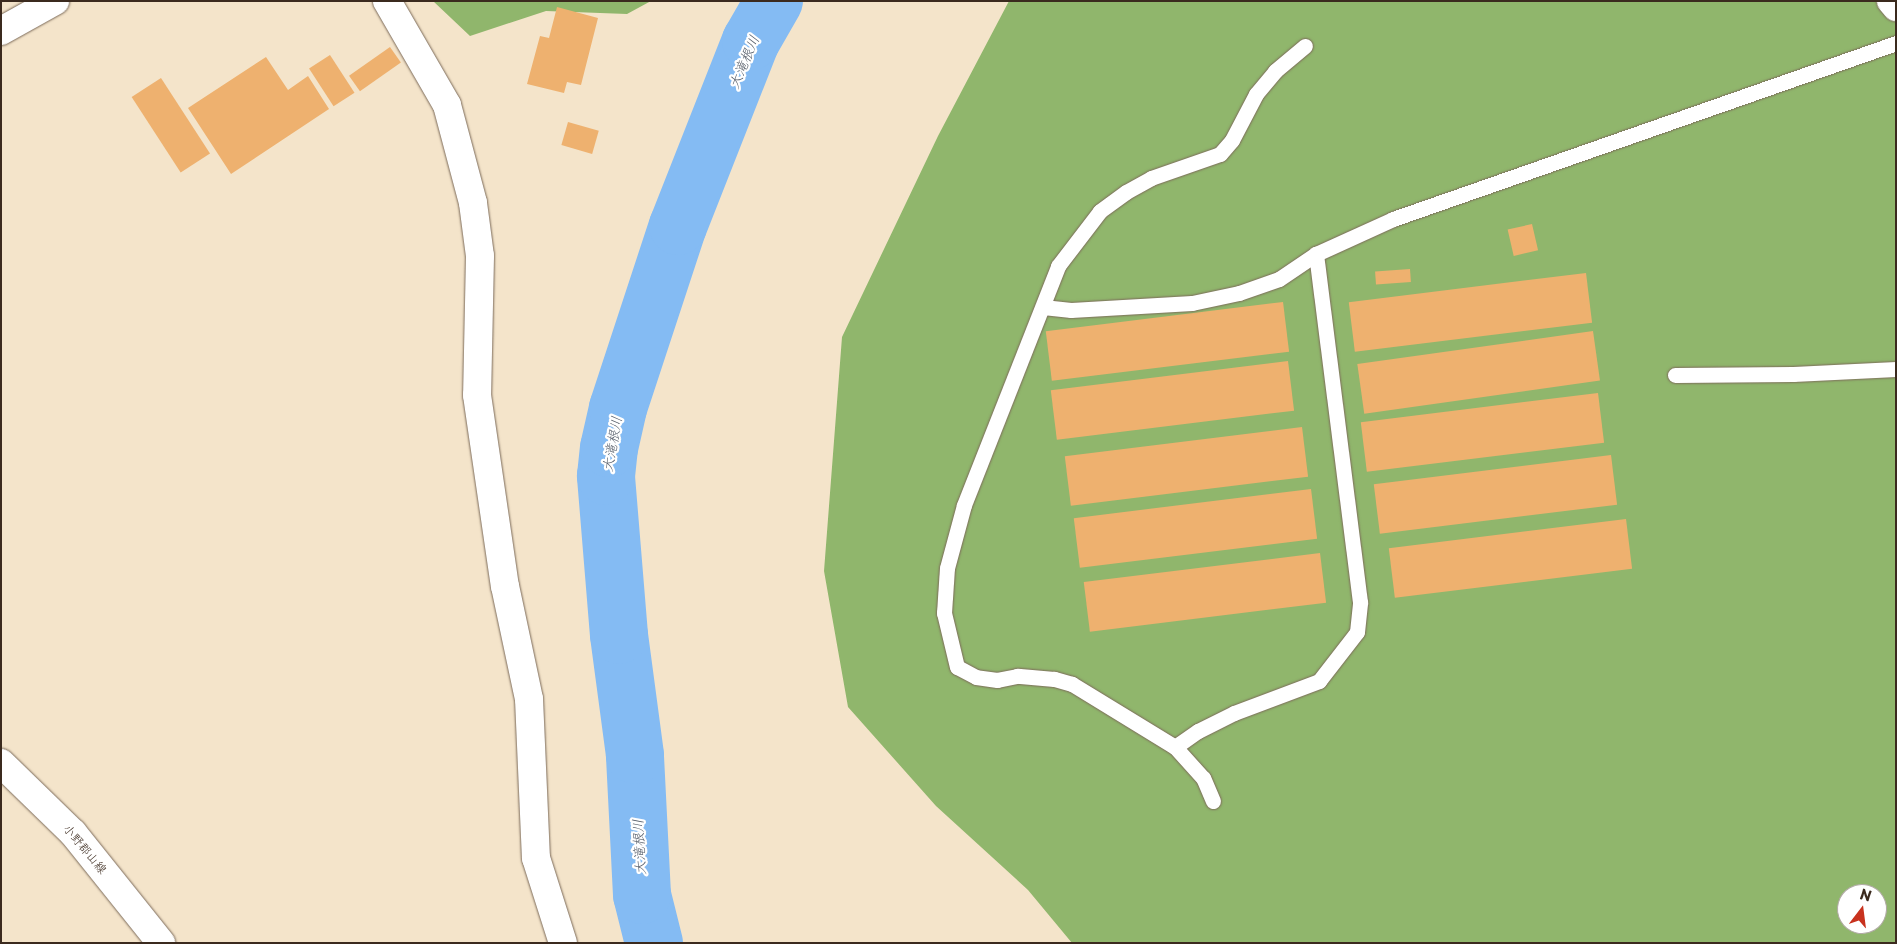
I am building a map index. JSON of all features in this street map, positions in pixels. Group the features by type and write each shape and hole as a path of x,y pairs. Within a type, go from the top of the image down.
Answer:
{"street":[{"path":"1,31 55,1"},
{"path":"387,1 447,105 473,203 480,256 477,395 506,586 529,699 536,858 563,943"},
{"path":"1891,1 1896,7"},
{"name":"小野郡山線","path":"1,763 73,833 161,943"}],"lane":[{"path":"1043,307 1071,310 1192,303 1239,293 1279,279 1316,254 1392,219 1896,43"},
{"path":"1212,801 1202,778 1175,747 1072,684 1054,679 1017,676 997,680 976,677 956,667 944,613 947,568 954,535 1058,266 1100,211 1151,178 1220,154 1232,140 1256,94 1275,71 1305,46"},
{"path":"1175,747 1198,730 1234,713 1319,681 1357,632 1360,602 1316,254"},
{"path":"1675,375 1792,374 1896,369"}],"green space":[{"path":"433,1 651,1 627,14 546,11 470,36"},
{"path":"1009,1 1896,1 1896,943 1072,943 1028,890 936,806 848,707 824,571 842,337 938,136"}],"building":[{"path":"557,7 598,18 581,85 567,82 564,93 527,84 540,36 549,38"},
{"path":"390,47 401,63 360,91 349,76"},
{"path":"330,55 355,93 334,106 309,69"},
{"path":"266,57 288,90 308,76 329,109 231,174 188,108"},
{"path":"161,78 210,153 181,173 132,97"},
{"path":"568,122 599,131 592,154 561,145"},
{"path":"1532,224 1538,250 1514,256 1508,230"},
{"path":"1410,269 1411,282 1376,284 1375,271"},
{"path":"1586,273 1592,323 1355,352 1349,302"},
{"path":"1283,302 1289,352 1052,381 1046,331"},
{"path":"1593,331 1600,381 1364,414 1357,364"},
{"path":"1288,361 1294,411 1057,440 1051,390"},
{"path":"1598,393 1604,443 1367,472 1361,422"},
{"path":"1302,427 1308,477 1071,506 1065,456"},
{"path":"1611,455 1617,505 1380,534 1374,484"},
{"path":"1311,489 1317,539 1080,568 1074,518"},
{"path":"1626,519 1632,569 1395,598 1389,548"},
{"path":"1320,553 1326,603 1090,632 1084,582"}],"waterway":[{"name":"大滝根川","path":"654,943 642,895 635,755 619,635 606,476 609,448 618,408 678,226 751,41 774,1"}]}
